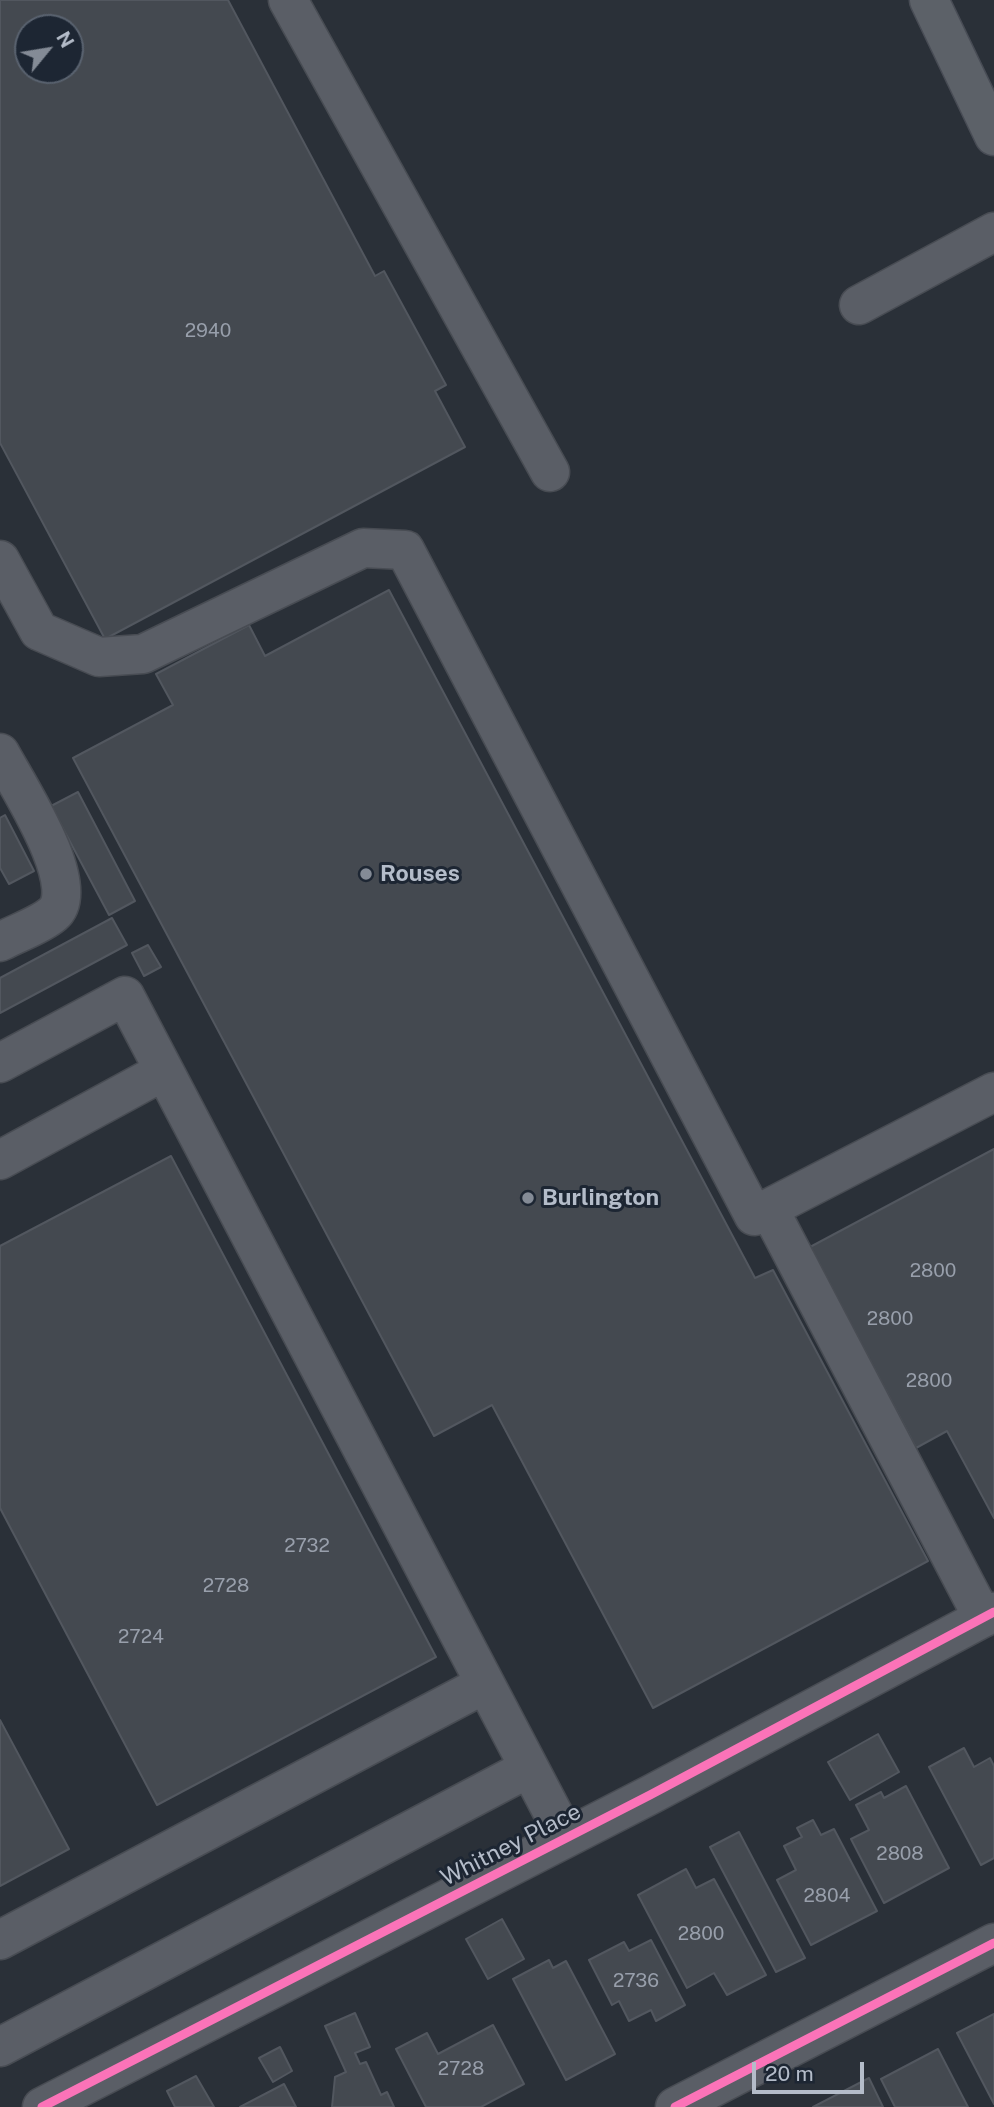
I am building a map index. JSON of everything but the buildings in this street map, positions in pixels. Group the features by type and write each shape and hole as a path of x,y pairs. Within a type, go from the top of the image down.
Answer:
{"main road":[{"path":"929,0 994,136"}],"street":[{"path":"288,0 550,472"},
{"path":"859,305 994,232"},
{"path":"0,560 9,598 39,631 99,657 143,654 363,548 405,550 754,1216 994,1092"},
{"path":"0,753 59,866 63,896 54,913 0,942"},
{"path":"0,1063 125,996 566,1838"},
{"path":"0,1160 164,1071"},
{"path":"769,1209 989,1615"},
{"name":"Whitney Place","path":"42,2107 566,1838 989,1615"},
{"path":"0,1940 485,1684"},
{"path":"0,2046 529,1768"},
{"path":"675,2107 994,1943"}],"cycle path":[{"path":"42,2107 650,1795 994,1612"},
{"path":"675,2107 994,1943"}],"place":[{"name":"Rouses","path":"366,874"},
{"name":"Burlington","path":"528,1198"}]}
